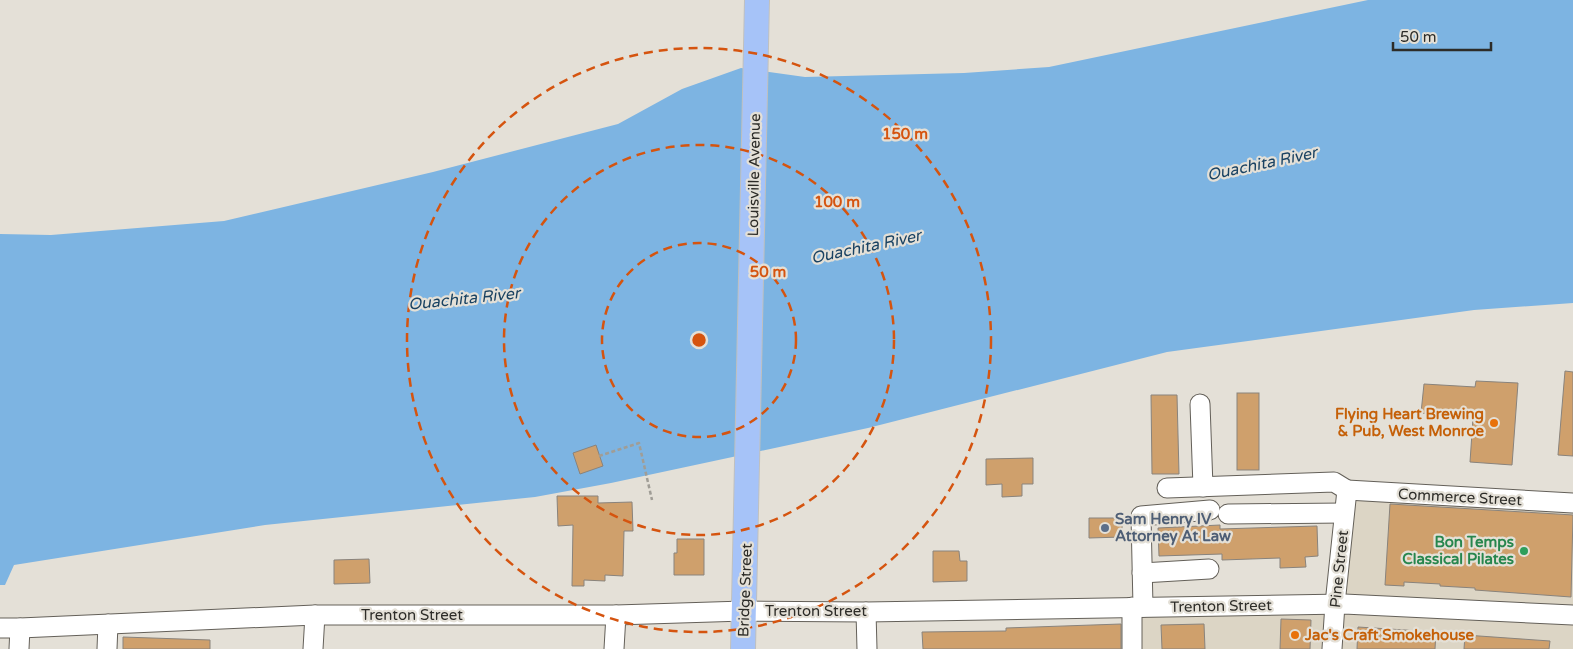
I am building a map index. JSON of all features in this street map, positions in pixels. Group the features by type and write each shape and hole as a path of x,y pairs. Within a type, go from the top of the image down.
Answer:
{"main road":[{"name":"Louisville Avenue","path":"746,531 757,0"},
{"name":"Bridge Street","path":"743,649 746,531"}],"street":[{"path":"1200,404 1203,487"},
{"name":"Commerce Street","path":"1167,488 1334,482 1347,490 1573,504"},
{"name":"Pine Street","path":"1332,649 1334,604 1347,490"},
{"path":"1132,649 1142,573 1141,516 1219,512 1344,513"},
{"path":"1142,573 1209,569"},
{"name":"Trenton Street","path":"0,628 315,615 616,615 744,611 866,612 1334,604 1573,615"},
{"path":"866,612 867,649"},
{"path":"314,649 315,615"},
{"path":"614,649 616,615"},
{"path":"107,649 108,624"},
{"path":"19,649 20,628"}],"path":[{"path":"600,456 639,443 652,500"}],"shaded area":[{"path":"1353,492 1573,504 1573,649 1132,649 1132,607 1344,604"}],"water":[{"name":"Ouachita River","path":"1368,0 1573,0 1573,303 1474,310 1167,352 868,428 611,483 535,497 265,525 14,565 5,585 0,585 0,234 51,235 224,221 433,172 618,124 682,89 741,68 805,77 964,73 1049,67"}],"building":[{"path":"1565,371 1573,372 1573,456 1558,455"},
{"name":"Flying Heart Brewing & Pub, West Monroe","path":"1476,381 1518,383 1512,465 1470,462 1473,418 1421,413 1424,384 1475,387"},
{"path":"1237,393 1259,393 1259,470 1237,470"},
{"path":"1151,395 1177,395 1179,474 1152,474"},
{"path":"596,445 603,466 580,474 573,453"},
{"path":"1033,458 1033,484 1022,484 1022,496 1002,497 1002,484 986,485 986,459"},
{"path":"557,496 598,496 598,503 632,502 633,531 624,531 623,576 605,575 605,581 584,580 584,586 572,586 573,525 558,526"},
{"path":"1390,504 1573,515 1571,597 1475,590 1475,588 1440,586 1440,584 1404,582 1404,586 1385,585"},
{"name":"Sam Henry IV Attorney At Law","path":"1089,518 1122,518 1122,537 1089,538"},
{"path":"1220,525 1220,529 1317,526 1318,556 1305,557 1306,567 1280,568 1280,558 1222,560 1222,554 1159,556 1158,528"},
{"path":"677,539 704,539 704,575 674,575 674,553 677,553"},
{"path":"933,551 959,551 960,561 967,561 967,581 933,582"},
{"path":"369,559 370,583 334,584 334,560"},
{"name":"Jac's Craft Smokehouse","path":"1281,619 1311,620 1310,649 1280,649"},
{"path":"1121,624 1121,649 923,649 922,632 1006,631 1006,628"},
{"path":"1204,624 1205,649 1162,649 1161,625"},
{"path":"1358,627 1436,632 1435,649 1357,649"},
{"path":"1465,635 1550,641 1549,649 1464,649"},
{"path":"123,637 210,640 210,649 123,649"}],"place":[{"name":"Flying Heart Brewing & Pub, West Monroe","path":"1494,423"},
{"name":"Sam Henry IV Attorney At Law","path":"1105,528"},
{"name":"Bon Temps Classical Pilates","path":"1524,551"},
{"name":"Jac's Craft Smokehouse","path":"1295,635"}]}
